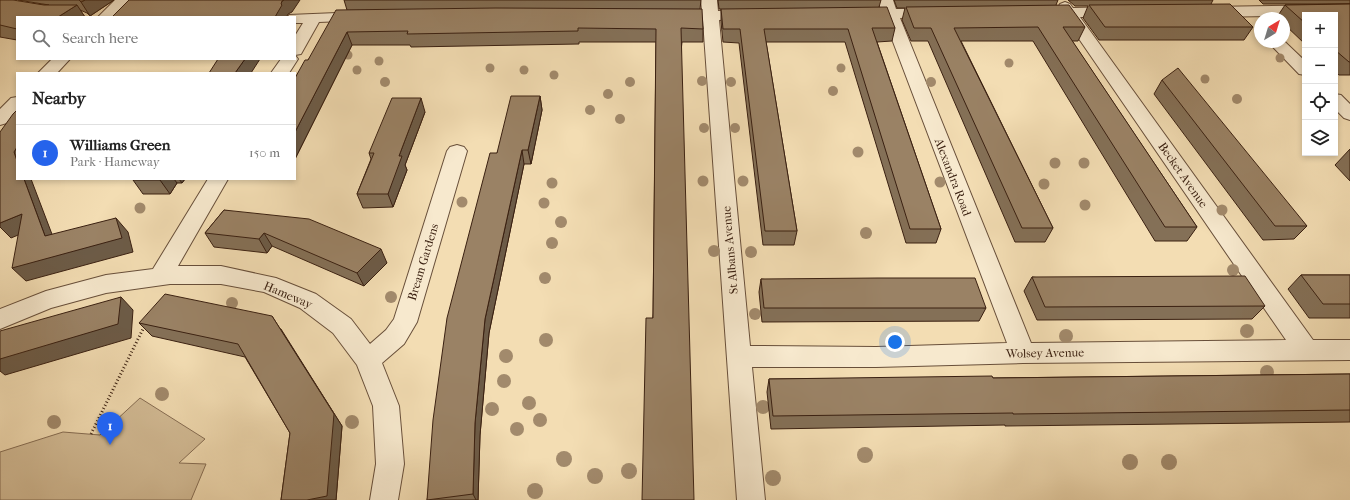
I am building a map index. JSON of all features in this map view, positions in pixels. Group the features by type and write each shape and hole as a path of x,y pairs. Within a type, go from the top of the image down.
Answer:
{"street":[{"path":"107,16 124,0"},
{"path":"1233,0 1254,21"},
{"path":"1032,13 1064,6 1130,12"},
{"name":"Becket Avenue","path":"1064,6 1306,350"},
{"path":"845,14 887,7 950,13"},
{"name":"Alexandra Road","path":"887,7 1023,353"},
{"path":"655,16 710,8 762,15"},
{"name":"St Albans Avenue","path":"710,8 751,500"},
{"path":"1191,12 1350,10"},
{"path":"296,18 374,17"},
{"path":"296,48 314,18"},
{"path":"1282,48 1302,67"},
{"path":"48,72 61,60"},
{"path":"281,72 289,60"},
{"path":"1338,102 1350,114"},
{"path":"0,119 16,103"},
{"name":"Bream Gardens","path":"368,360 395,337 405,322 457,151"},
{"path":"161,275 217,180"},
{"name":"Hameway","path":"0,319 46,300 106,284 161,275 221,275 268,284 308,301 342,326 368,360 386,406 390,464 384,500"},
{"name":"Wolsey Avenue","path":"739,356 876,357 1023,353 1350,350"}],"path":[{"path":"91,434 148,318"}],"shaded area":[{"path":"140,398 205,439 179,463 206,464 191,500 0,500 0,452 63,432 100,435"}],"building":[{"path":"0,0 13,0 44,5 77,5 60,16 16,16 16,29 0,25"},
{"path":"129,0 284,0 282,1 282,5 276,16 113,16"},
{"path":"1230,4 1253,27 1105,27 1089,5"},
{"path":"1350,4 1350,62 1338,53 1338,12 1302,12 1302,20 1285,5"},
{"path":"1069,5 1085,27 1063,27 1197,227 1165,227 1038,27 954,28 1053,228 1022,228 931,28 914,28 906,7"},
{"path":"887,7 895,28 872,28 941,229 910,229 848,29 764,29 797,231 765,231 740,29 723,29 721,9"},
{"path":"495,8 702,9 703,29 681,28 694,500 642,500 646,318 653,318 656,29 578,28 578,31 407,34 408,31 347,32 296,130 296,76 305,60 308,60 336,10"},
{"path":"217,60 244,60 236,72 210,72"},
{"path":"1178,68 1307,226 1275,226 1162,80"},
{"path":"511,96 540,96 528,150 522,150 485,319 475,423 473,494 427,500 433,420 447,318 490,153 497,153"},
{"path":"392,98 421,98 399,156 402,156 388,194 357,194 374,153 369,153"},
{"path":"16,111 16,149 14,152 16,158 16,180 24,180 45,236 116,218 122,238 12,268 22,214 0,223 0,132"},
{"path":"224,210 309,219 381,249 357,273 264,233 259,239 205,233"},
{"path":"1301,275 1350,275 1350,304 1323,304"},
{"path":"1245,276 1265,306 1045,307 1032,277"},
{"path":"975,278 986,308 764,308 761,279"},
{"path":"165,294 272,316 334,414 327,496 307,500 281,500 290,433 238,344 139,323"},
{"path":"121,297 118,324 0,359 0,331"},
{"path":"1350,374 1350,410 1013,414 773,416 769,379 992,376 993,378"}],"place":[{"name":"Williams Green","path":"110,445"}]}
